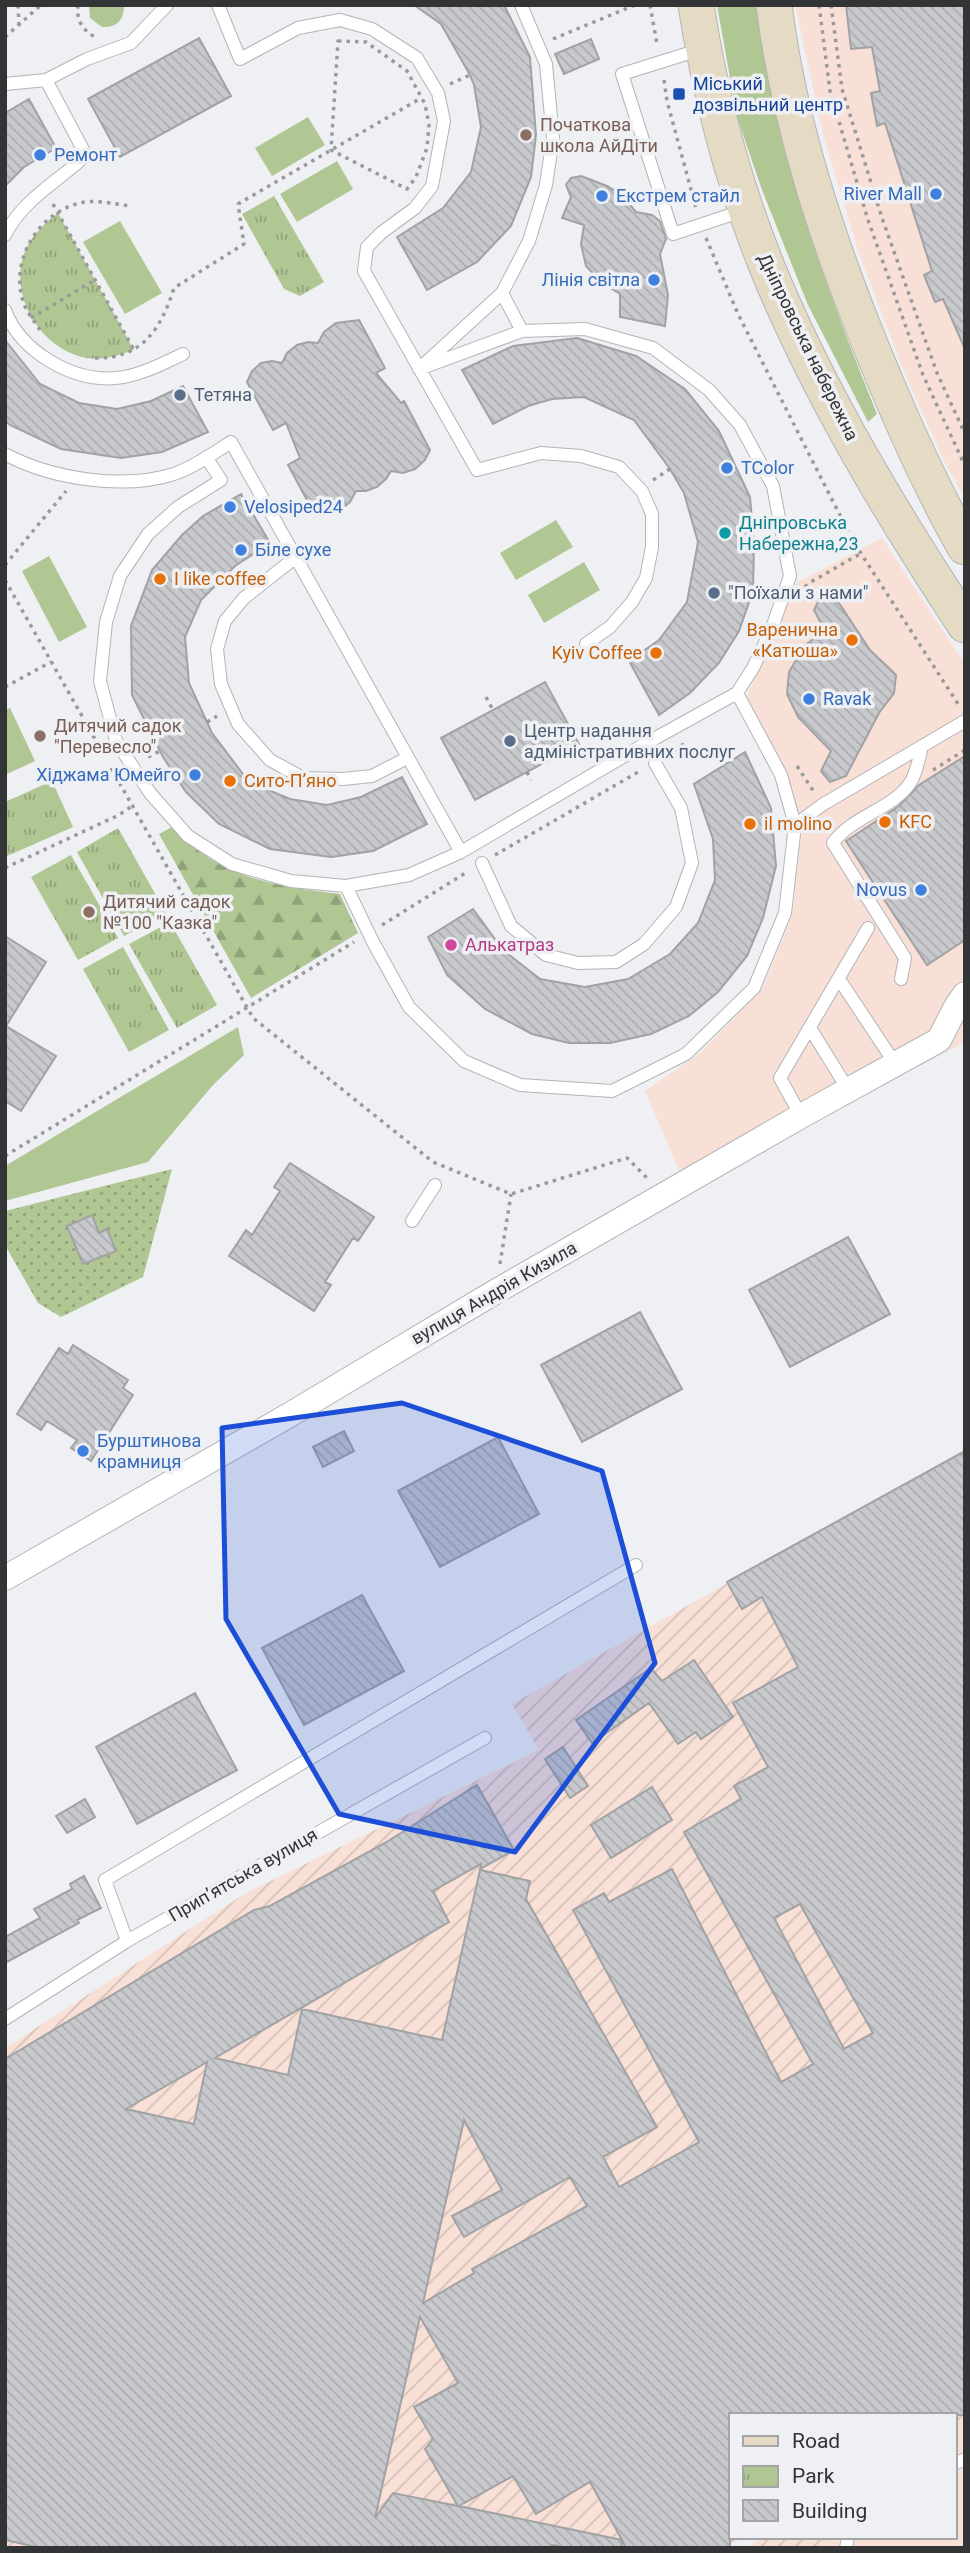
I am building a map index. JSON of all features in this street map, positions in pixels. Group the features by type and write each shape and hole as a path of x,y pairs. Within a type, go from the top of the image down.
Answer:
{"main road":[{"name":"Дніпровська набережна","path":"696,5 702,49 725,142 746,209 775,286 877,484 965,625"},
{"path":"774,5 795,121 824,222 855,308 905,429 935,494 965,547"}],"street":[{"name":"вулиця Андрія Кизила","path":"5,1578 291,1414 663,1195 939,1040 965,994"}],"lane":[{"path":"5,83 46,80 87,59 131,43 167,5"},
{"path":"218,5 240,59 298,28 340,20 372,29 417,58 436,90 444,121 432,186 415,208 367,247 364,271 477,470 541,453 580,456 619,467 642,491 652,514 652,547 646,578 632,602 610,627 586,643"},
{"path":"419,369 502,293 528,241 546,185 553,138 546,64 521,5"},
{"path":"702,49 622,74 673,234 746,209"},
{"path":"5,235 19,212 86,155 46,80"},
{"path":"502,293 522,331"},
{"path":"5,310 23,339 40,354 87,377 115,378 146,370 183,354"},
{"path":"206,457 221,480 178,506 148,534 120,576 106,622 100,681 116,741 150,793 188,836 232,864 290,881 346,886 409,875 461,852 643,745 737,694 772,628 790,576 774,486 756,451 740,425 709,390 653,348 585,329 522,331 419,369"},
{"path":"5,454 20,462 77,477 127,483 175,474 231,442 461,852"},
{"path":"296,557 244,598 225,621 217,649 221,684 238,724 270,760 303,778 343,779 372,776 407,758"},
{"path":"346,886 409,1007 464,1062 520,1085 612,1091 686,1054 754,988 785,913 795,825 781,775 737,694"},
{"path":"795,825 822,805 965,721"},
{"path":"901,979 905,958 833,843 841,831 910,784 922,746"},
{"path":"482,863 511,926 546,955 578,963 617,962 644,944 676,907 692,863 681,808 655,763"},
{"path":"801,1116 780,1078 868,928"},
{"path":"839,979 896,1065"},
{"path":"810,1028 849,1090"},
{"path":"412,1221 435,1185"},
{"path":"127,1941 105,1880 636,1565"},
{"name":"Припʼятська вулиця","path":"5,2019 127,1941 485,1738"}],"path":[{"path":"18,5 19,25"},
{"path":"5,37 41,5"},
{"path":"78,5 77,13 83,28"},
{"path":"538,45 635,5"},
{"path":"650,5 667,101 701,225 738,314 860,554 965,714"},
{"path":"819,5 830,91 868,220 923,375 965,466"},
{"path":"831,5 842,89 881,218 937,373 965,434"},
{"path":"338,41 366,42 407,71 425,104 429,125 427,148 416,177 407,189 331,150 338,41"},
{"path":"86,358 109,358 134,350 151,337 168,309 174,288 244,244 238,204 421,97 470,75"},
{"path":"44,189 146,370"},
{"path":"48,337 23,303 19,275 25,250 38,230 58,213 81,202 130,206"},
{"path":"15,328 95,280"},
{"path":"5,565 77,477"},
{"path":"803,590 808,583 860,554"},
{"path":"5,580 98,746"},
{"path":"5,687 51,662"},
{"path":"486,698 493,710"},
{"path":"207,722 217,716"},
{"path":"146,758 160,751"},
{"path":"105,758 253,1018 433,1162 511,1194 627,1157 663,1195"},
{"path":"795,763 822,805"},
{"path":"527,772 531,780"},
{"path":"5,868 132,806"},
{"path":"495,1292 511,1194"}],"highlighted area":[{"path":"402,1403 602,1471 655,1663 515,1852 339,1814 226,1619 222,1428"}],"shaded area":[{"path":"795,5 965,5 965,499 944,461 904,372 858,251 824,138"},
{"path":"882,538 965,664 965,1042 687,1189 645,1091 699,1054 763,988 792,916 802,830 787,773 747,696 796,583"},
{"path":"965,1450 965,2423 956,2428 956,2413 729,2413 729,2539 739,2539 723,2548 5,2548 5,2048 246,1893 539,1750 512,1704"},
{"path":"965,2423 965,2548 821,2548 823,2539 956,2539 956,2428"},
{"path":"761,2539 822,2539 820,2548 745,2548"}],"green space":[{"path":"89,5 124,5 123,15 116,24 102,27 90,18"},
{"path":"717,5 756,5 772,97 795,188 833,302 877,414 868,422 808,305 762,190 737,117"},
{"path":"308,117 325,145 272,176 255,148"},
{"path":"337,161 353,189 297,222 280,194"},
{"path":"274,196 324,282 300,296 284,289 242,214"},
{"path":"58,213 134,350 99,359 70,353 42,332 31,317 20,283 21,266 32,238"},
{"path":"120,221 162,293 125,314 83,242"},
{"path":"556,520 573,547 516,580 500,553"},
{"path":"49,556 87,627 59,642 22,571"},
{"path":"584,562 600,590 544,623 528,595"},
{"path":"10,708 35,761 5,775 5,710"},
{"path":"52,781 73,827 5,857 5,802"},
{"path":"172,827 209,858 249,877 340,894 358,933 251,998 159,834"},
{"path":"118,828 166,913 124,936 77,852"},
{"path":"71,855 118,938 78,960 31,877"},
{"path":"170,922 217,1005 177,1028 129,944"},
{"path":"123,947 169,1030 129,1052 83,969"},
{"path":"238,1027 244,1055 213,1085 148,1162 5,1201 5,1166"},
{"path":"172,1169 143,1277 61,1317 38,1303 5,1245 5,1211"}],"building":[{"path":"414,5 504,5 530,57 536,135 531,177 511,226 477,262 427,290 397,237 443,208 471,172 481,127 470,75 441,24"},
{"name":"River Mall","path":"846,5 965,5 965,349 943,299 935,302 924,275 932,271 885,123 877,126 871,93 880,91 872,47 851,49"},
{"path":"199,38 231,96 120,157 88,99"},
{"path":"591,39 599,59 564,74 555,54"},
{"path":"29,99 56,148 24,167 5,186 5,113"},
{"path":"581,176 607,186 622,195 636,212 652,215 660,221 666,239 660,254 668,295 665,326 620,317 620,294 602,283 586,266 581,244 584,225 562,218 571,197 566,185 571,178"},
{"path":"359,320 385,368 376,373 401,403 404,401 430,450 425,460 415,469 403,473 391,471 377,487 356,491 350,502 340,510 326,515 314,513 288,465 300,458 286,423 273,430 247,382 252,371 261,363 282,363 287,353 297,345 318,343 324,332 336,323"},
{"name":"Дніпровська Набережна,23","path":"577,338 636,356 685,389 719,431 750,497 754,543 753,591 739,631 719,663 690,693 659,715 629,661 659,640 687,602 698,542 684,493 634,420 584,397 552,399 528,406 493,424 462,370 513,346"},
{"path":"5,340 40,384 79,403 117,409 151,401 183,386 208,432 162,452 121,458 61,449 10,425 5,420"},
{"path":"241,494 270,543 235,566 201,600 185,637 189,683 212,733 249,782 290,799 327,805 361,797 402,777 427,824 373,851 331,857 270,849 219,824 186,792 163,757 132,695 131,626 152,570 182,535 203,516"},
{"path":"825,597 839,603 870,650 896,675 894,693 879,713 846,776 830,782 821,771 831,751 798,717 787,694 789,672 805,645 825,631 814,610 818,602"},
{"name":"Центр надання адміністративних послуг","path":"545,682 579,744 475,800 441,738"},
{"path":"745,752 771,808 776,866 763,918 747,956 718,992 689,1016 651,1034 610,1043 569,1043 532,1034 485,1009 447,975 428,937 473,909 503,950 540,979 585,987 628,979 670,954 698,923 715,880 713,839 694,784"},
{"name":"Novus","path":"965,756 965,940 927,965 846,841 899,806 919,785"},
{"path":"5,936 46,962 6,1026 56,1056 21,1111 5,1101"},
{"path":"290,1163 374,1217 358,1241 353,1238 325,1282 331,1285 314,1311 229,1256 246,1230 252,1235 280,1191 274,1187"},
{"path":"92,1215 99,1233 107,1229 116,1251 83,1264 67,1226"},
{"path":"848,1237 890,1314 790,1367 749,1290"},
{"path":"640,1312 682,1389 582,1442 541,1365"},
{"path":"73,1345 128,1380 123,1388 133,1395 91,1461 71,1448 77,1440 47,1421 41,1430 17,1414 59,1348 68,1354"},
{"path":"344,1431 354,1451 323,1467 313,1447"},
{"path":"498,1437 539,1514 440,1567 398,1491"},
{"path":"965,1451 965,2415 729,2413 730,2548 626,2548 622,2540 621,2548 568,2548 552,2545 552,2548 41,2548 5,2540 5,2059 254,1910 270,1906 385,1843 477,1785 514,1850 480,1869 481,1864 433,1891 449,1922 215,2058 288,2075 302,2009 442,2040 480,1870 530,1881 526,1899 657,2127 603,2157 619,2187 699,2142 573,1910 604,1893 609,1902 672,1869 781,2082 813,2064 684,1832 741,1799 734,1786 768,1767 733,1703 798,1667 762,1597 742,1609 727,1582","holes":["800,1904 873,2033 844,2049 774,1918","207,2062 194,2124 126,2109","464,2120 502,2190 452,2216 464,2237 570,2177 587,2206 472,2269 474,2273 423,2303","420,2317 458,2383 414,2407 433,2439 425,2449 458,2506 393,2493 375,2518","513,2476 536,2514 590,2482 622,2540 459,2506"]},
{"path":"362,1595 404,1671 304,1725 262,1648"},
{"path":"694,1660 733,1717 701,1739 696,1732 678,1744 649,1703 592,1743 576,1720 651,1668 662,1681"},
{"path":"195,1693 237,1770 137,1824 96,1747"},
{"path":"563,1747 588,1786 570,1798 545,1759"},
{"path":"652,1787 672,1820 611,1858 591,1825"},
{"path":"85,1799 95,1817 67,1833 56,1816"},
{"path":"84,1876 101,1908 5,1963 5,1937 40,1918 34,1909 72,1889 70,1884"}],"place":[{"name":"Міський дозвільний центр","path":"679,94"},
{"name":"Початкова школа АйДіти","path":"526,135"},
{"name":"Ремонт","path":"40,155"},
{"name":"River Mall","path":"936,194"},
{"name":"Екстрем стайл","path":"602,196"},
{"name":"Лінія світла","path":"654,280"},
{"name":"Тетяна","path":"180,395"},
{"name":"TColor","path":"727,468"},
{"name":"Velosiped24","path":"230,507"},
{"name":"Дніпровська Набережна,23","path":"725,533"},
{"name":"Біле сухе","path":"241,550"},
{"name":"I like coffee","path":"160,579"},
{"name":"\"Поїхали з нами\"","path":"714,593"},
{"name":"Варенична «Катюша»","path":"852,640"},
{"name":"Kyiv Coffee","path":"656,653"},
{"name":"Ravak","path":"809,699"},
{"name":"Дитячий садок \"Перевесло\"","path":"40,736"},
{"name":"Центр надання адміністративних послуг","path":"510,741"},
{"name":"Хіджама Юмейго","path":"195,775"},
{"name":"Сито-П’яно","path":"230,781"},
{"name":"KFC","path":"885,822"},
{"name":"il molino","path":"750,824"},
{"name":"Novus","path":"921,890"},
{"name":"Дитячий садок №100 \"Казка\"","path":"89,912"},
{"name":"Алькатраз","path":"451,945"},
{"name":"Бурштинова крамниця","path":"83,1451"}]}
